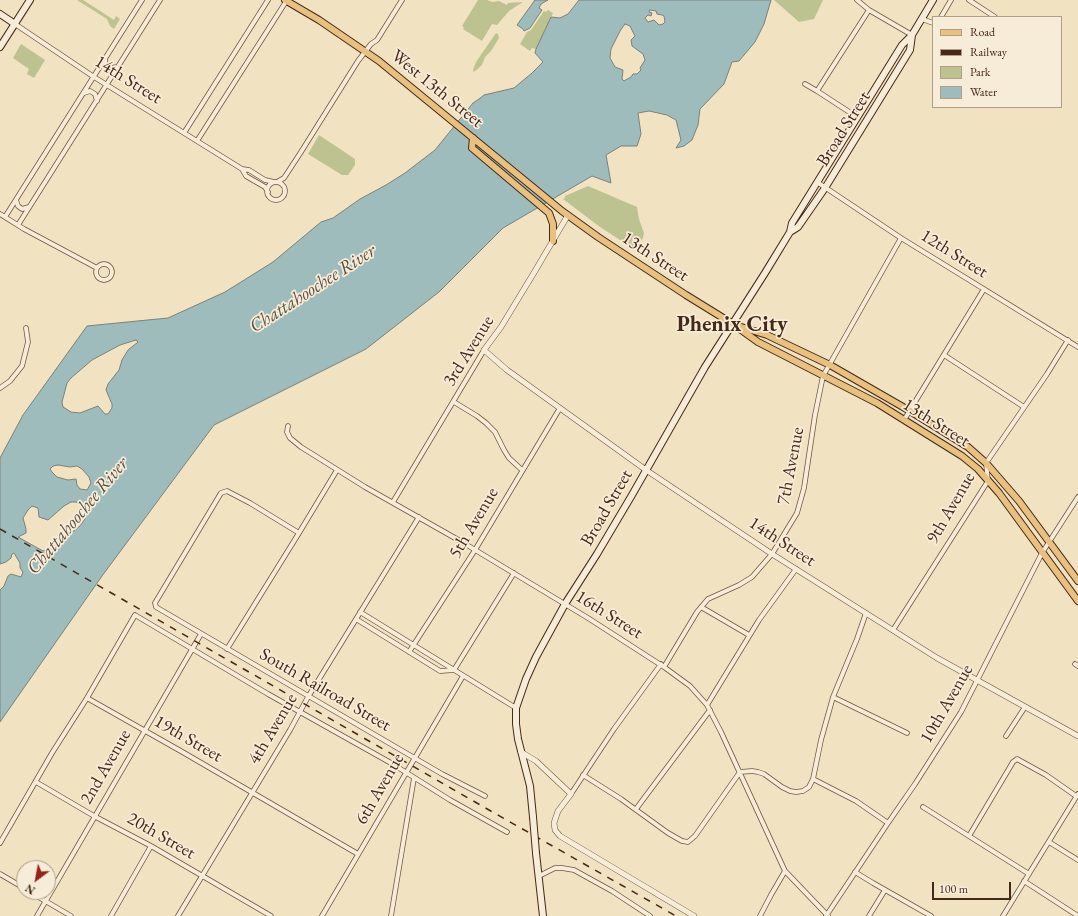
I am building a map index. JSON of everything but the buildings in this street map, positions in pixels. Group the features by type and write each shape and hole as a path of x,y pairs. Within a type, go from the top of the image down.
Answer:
{"main road":[{"path":"0,47 30,0"},
{"name":"West 13th Street","path":"286,0 319,20 379,61 565,213"},
{"name":"Broad Street","path":"544,916 536,854 530,786 521,752 516,724 516,708 530,668 565,604 597,554 705,367 790,232 792,223 902,45 912,35 934,0"},
{"name":"14th Street","path":"0,14 15,24"},
{"name":"Broad Street","path":"790,232 798,228 825,188 910,50 912,35"},
{"path":"473,138 472,148 549,213 553,224 553,241"},
{"name":"13th Street","path":"565,213 640,265 733,324 758,342 850,389 962,456 978,469 988,480 1078,601"},
{"name":"13th Street","path":"733,324 768,335 830,365 958,440 986,463 1018,501 1078,581"}],"street":[{"path":"5,217 142,0"},
{"path":"18,225 160,0"},
{"path":"184,133 268,0"},
{"path":"197,141 286,0"},
{"path":"268,192 269,186 284,178 358,61 371,44 377,40 402,0"},
{"path":"857,0 869,10 912,35"},
{"path":"942,16 951,0"},
{"path":"969,0 993,16"},
{"path":"817,90 869,10"},
{"path":"922,19 932,23"},
{"name":"14th Street","path":"15,24 94,77 242,169 249,170 265,180 280,183 284,186 285,193 283,197 279,200 272,199 268,195 265,187 246,176 242,169"},
{"path":"105,59 106,66 110,68 119,66"},
{"path":"805,84 817,90 857,117"},
{"path":"83,93 90,91 95,94 97,98 96,101"},
{"path":"284,178 284,186"},
{"name":"12th Street","path":"817,182 901,238 1078,347"},
{"path":"16,199 18,206 22,209 30,207"},
{"name":"3rd Avenue","path":"393,502 484,350 500,327 553,241 565,213"},
{"path":"0,214 97,268"},
{"name":"7th Avenue","path":"583,775 614,729 663,666 708,599 747,581 772,554 797,513 801,501 823,376 901,238"},
{"path":"101,264 107,264 112,268 112,276 106,280 100,279 96,274 97,268 101,264"},
{"path":"904,420 984,289"},
{"path":"0,388 10,381 22,366 28,342 26,328"},
{"name":"9th Avenue","path":"893,630 988,480 986,463 1047,374 1068,340"},
{"name":"14th Street","path":"484,350 507,370 646,470 772,554 937,658 1078,736"},
{"path":"944,355 1024,407"},
{"path":"454,402 478,416 495,432 509,458 522,470"},
{"name":"5th Avenue","path":"409,652 475,550 560,408"},
{"name":"16th Street","path":"288,426 290,438 301,447 337,470 565,604 663,666 690,686 710,710 785,871 827,916"},
{"path":"227,649 337,470"},
{"name":"South Railroad Street","path":"299,533 250,503 227,491 221,494 155,603 156,607 361,727 485,796"},
{"name":"10th Avenue","path":"827,916 961,712 1042,553 1078,497"},
{"name":"4th Avenue","path":"178,916 290,730 308,696 419,517"},
{"path":"707,705 749,635 796,569"},
{"path":"454,670 514,573"},
{"path":"702,607 749,635"},
{"path":"360,612 516,708"},
{"path":"694,916 560,836 554,823 558,811 583,775 636,809 668,833 682,841 688,842 695,836 740,772 758,772 764,774 782,787 796,792 803,791 809,787 813,779 825,726 834,697 866,613"},
{"path":"0,843 135,615 299,712 391,762 460,806 507,832"},
{"path":"356,619 440,671 454,670"},
{"name":"2nd Avenue","path":"37,916 201,634"},
{"name":"6th Avenue","path":"322,916 463,676"},
{"path":"834,697 906,733"},
{"name":"19th Street","path":"87,698 358,854"},
{"path":"1006,736 1025,707"},
{"path":"636,809 710,710"},
{"path":"521,752 536,761 571,794"},
{"path":"969,836 1013,762 1017,760 1046,775 1077,795 1003,916"},
{"path":"391,916 414,778"},
{"path":"813,779 856,801 888,823"},
{"name":"20th Street","path":"36,782 94,816 151,846 271,916"},
{"path":"923,807 1029,874"},
{"path":"1049,842 1078,860"},
{"path":"111,916 151,846"},
{"path":"539,876 555,868 574,870 650,916"},
{"path":"760,916 785,871"},
{"path":"855,872 931,916"},
{"path":"0,874 16,883"},
{"path":"1024,882 1078,916"},
{"path":"869,916 885,890"},
{"path":"46,901 71,916"}],"green space":[{"path":"77,0 83,0 114,20 116,16 120,19 114,29 110,26 107,19"},
{"path":"478,0 487,0 492,2 499,1 507,5 508,3 523,2 509,11 497,25 492,24 482,41 463,29 464,27 462,26"},
{"path":"774,0 823,0 814,19 799,22"},
{"path":"548,10 553,13 536,49 532,48 530,51 520,44 527,32 531,30 544,11 546,12"},
{"path":"496,33 498,34 499,38 491,51 485,57 482,65 474,72 473,70 476,62"},
{"path":"21,44 45,60 34,78 27,74 29,69 13,58"},
{"path":"319,135 355,159 355,165 348,175 342,175 308,154"},
{"path":"588,186 637,207 644,233 643,238 634,249 600,227 563,199 565,196"}],"water":[{"path":"535,0 548,0 541,4 539,8 542,10 530,28 524,31 517,25"},
{"name":"Chattahoochee River","path":"579,0 771,0 764,24 755,42 739,61 732,62 724,84 700,109 698,125 692,140 684,146 676,148 681,140 676,120 667,115 649,111 638,113 641,134 637,146 621,146 606,155 611,183 592,176 503,228 439,292 366,349 214,425 102,576 0,722 0,590 4,586 8,576 11,574 21,577 23,572 14,553 6,562 0,564 0,458 23,415 87,326 168,318 225,292 273,262 321,222 333,218 360,199 405,173 435,150 473,103 484,95 514,88 532,73 543,62 535,53 551,17 560,18 568,14","holes":["650,10 656,11 657,14 664,16 665,22 659,25 654,20 648,22 645,18 648,15 651,16 652,13 649,12","625,24 630,26 635,36 631,40 632,46 643,54 645,60 640,68 641,70 624,81 622,79 623,70 615,67 610,58 611,49","136,340 138,342 128,350 122,360 119,370 108,384 106,390 112,404 112,408 108,414 105,414 98,406 80,413 71,412 63,407 62,402 67,383 71,378 92,360 120,345","58,465 70,467 77,466 89,477 91,483 87,490 80,489 77,485 76,479 68,480 57,477 50,469 53,466","71,502 76,502 86,510 85,519 79,527 52,547 43,551 18,537 26,533 23,518 32,506 38,508 39,517 48,520"]}],"railway":[{"path":"0,529 676,916"}],"district":[{"name":"Phenix City","path":"732,325"}]}
